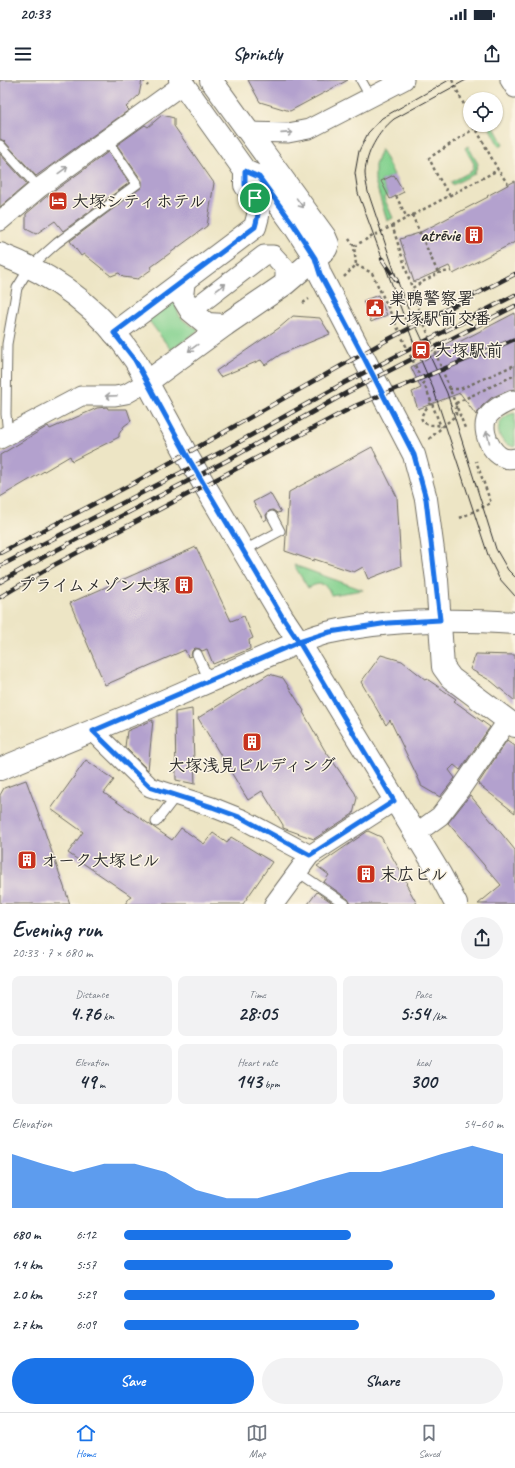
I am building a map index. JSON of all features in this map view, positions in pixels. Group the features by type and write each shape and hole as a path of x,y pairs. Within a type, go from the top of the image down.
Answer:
{"street":[{"path":"4,437 81,396 115,396 126,394 147,382 225,325 285,284 326,249 328,244 325,238 211,80"},
{"path":"248,132 279,134 302,131 316,126 404,80"},
{"path":"510,80 515,88"},
{"path":"0,221 39,188 181,82 245,171 259,177 293,224 315,258 320,274 414,455 426,499 440,620 443,667 451,678 511,723 440,816 415,834"},
{"path":"245,171 245,185 258,204 258,216 255,227"},
{"path":"114,333 255,227 269,220 280,218 288,220 293,224"},
{"path":"0,254 30,267 54,281 77,298 96,314 114,333 135,360 189,459 243,551 394,801 440,874 456,904"},
{"path":"191,311 264,256 273,255 285,268 285,284"},
{"path":"184,280 182,296 191,311 207,324 225,325"},
{"path":"515,401 513,400 498,406 486,419 486,434 490,446 498,454 504,458 515,458"},
{"path":"0,769 93,731 299,642 330,632 388,623 440,620 515,623"},
{"path":"93,731 150,787 242,818 310,855"},
{"path":"274,904 310,855 394,801"}],"lane":[{"path":"361,80 371,98"},
{"path":"4,437 6,414 7,344 16,292 30,267 57,243 137,184 106,139"},
{"path":"0,145 39,188"},
{"path":"243,551 280,531 272,516"},
{"path":"197,654 209,680"},
{"path":"156,822 176,796"},
{"path":"298,872 345,904"}],"path":[{"path":"452,80 463,103"},
{"path":"450,196 434,170 429,158 466,132"},
{"path":"477,132 498,170 508,184"},
{"path":"344,278 356,265 354,246 498,170"},
{"path":"396,196 408,218"},
{"path":"412,215 438,273"},
{"path":"392,226 412,288 451,397 456,403 456,415 428,439"},
{"path":"356,265 372,273 424,384 441,427"},
{"path":"412,288 438,273 451,271"},
{"path":"449,389 460,390 515,365"},
{"path":"456,403 515,376"},
{"path":"431,403 421,415 422,419 425,423 430,425 435,424 441,427"},
{"path":"460,518 491,503"}],"green space":[{"path":"492,132 497,132 503,144 499,146"},
{"path":"468,146 478,164 474,174 452,185 451,182 472,171 474,164 465,148"},
{"path":"381,149 394,175 381,181 388,195 384,198 393,218 387,221 375,181 375,165"},
{"path":"176,300 179,316 199,330 171,350 147,318"},
{"path":"515,413 515,447 508,445 503,440 498,430 503,419 508,415"},
{"path":"294,565 363,590 331,595 325,585 322,584 308,588"}],"building":[{"path":"0,80 142,80 139,95 126,107 129,110 36,176 4,141 0,139"},
{"path":"248,80 348,80 290,111 260,102"},
{"path":"162,115 174,118 174,126 214,183 207,226 151,267 152,269 138,279 123,277 119,273 111,276 84,254 81,256 70,241 142,187 142,181 117,145 145,125 148,127"},
{"path":"108,152 129,183 63,231 55,221 36,234 26,229 26,214 46,197"},
{"path":"0,154 27,184 0,207"},
{"path":"394,175 404,192 390,199 381,181"},
{"name":"atrēvie","path":"515,181 515,242 453,274 449,266 414,282 400,239 419,233 488,197 487,196"},
{"name":"巣鴨警察署 大塚駅前交番","path":"378,295 387,315 371,322 363,301"},
{"path":"515,313 515,389 491,398 482,406 476,415 460,393 418,409 412,392 421,388 411,367"},
{"path":"293,316 320,318 330,334 281,354 265,365 261,360 220,377 216,371 279,328"},
{"path":"107,407 108,409 127,409 131,421 124,426 119,434 119,437 72,461 70,456 0,497 0,455 48,426 50,429 97,408"},
{"path":"372,447 397,497 401,566 368,579 363,567 354,572 285,551 289,492"},
{"path":"270,493 281,512 277,513 273,510 269,511 266,515 267,519 264,521 253,502"},
{"path":"196,547 231,621 244,616 253,638 249,640 250,649 213,664 207,649 202,651 195,648 192,651 191,656 188,657 185,650 105,685 70,603"},
{"path":"476,654 515,655 515,701 491,681 470,669"},
{"path":"381,655 402,661 426,680 427,679 456,699 454,701 490,727 460,770 454,765 449,770 455,778 440,797 421,786 390,720 386,725 361,682"},
{"path":"269,674 283,678 304,711 303,712 324,749 357,798 353,814 314,839 283,828 283,825 262,791 248,800 198,718"},
{"path":"192,709 195,784 176,780 175,712"},
{"path":"153,720 148,770 125,747 127,731"},
{"path":"507,740 515,746 515,813 478,784"},
{"path":"86,760 114,780 104,793 172,840 181,828 204,844 213,833 227,843 231,837 272,862 243,904 125,904 131,896 68,853 83,832 51,809"},
{"name":"オーク大塚ビル","path":"26,780 70,904 0,904 0,795 4,788"},
{"path":"470,795 515,850 515,904 478,904 501,885 448,823"},
{"name":"末広ビル","path":"368,831 381,837 417,904 351,904 348,899 324,882 329,875 317,866"},
{"path":"317,892 334,904 308,904"}],"tram line":[{"path":"449,80 382,118 368,133 359,151 355,173 358,193 416,349 433,388 489,558 499,578 515,596"},
{"path":"466,80 394,119 388,124 370,151 365,175 368,192 404,300 447,393 496,549 508,570 515,577"}],"railway":[{"path":"382,259 397,281"},
{"path":"0,553 134,483 387,340 515,274"},
{"path":"0,566 223,451 344,383 515,295"},
{"path":"0,582 49,554 228,460 348,392 515,306"},
{"path":"0,597 54,565 355,406 515,339"}],"place":[{"name":"大塚シティホテル","path":"58,201"},
{"name":"atrēvie","path":"474,235"},
{"name":"巣鴨警察署 大塚駅前交番","path":"375,308"},
{"name":"大塚駅前","path":"421,350"},
{"name":"プライムメゾン大塚","path":"184,585"},
{"name":"大塚浅見ビルディング","path":"252,742"},
{"name":"オーク大塚ビル","path":"27,860"},
{"name":"末広ビル","path":"366,874"}],"route":[{"path":"255,198 245,185 245,171 259,177 293,224 315,258 320,274 414,455 426,499 437,580 440,620 388,623 330,632 299,642 394,801 310,855 242,818 150,787 93,731 299,642 283,618 189,459 135,360 114,333 255,227 258,216 258,204 255,198"}]}
